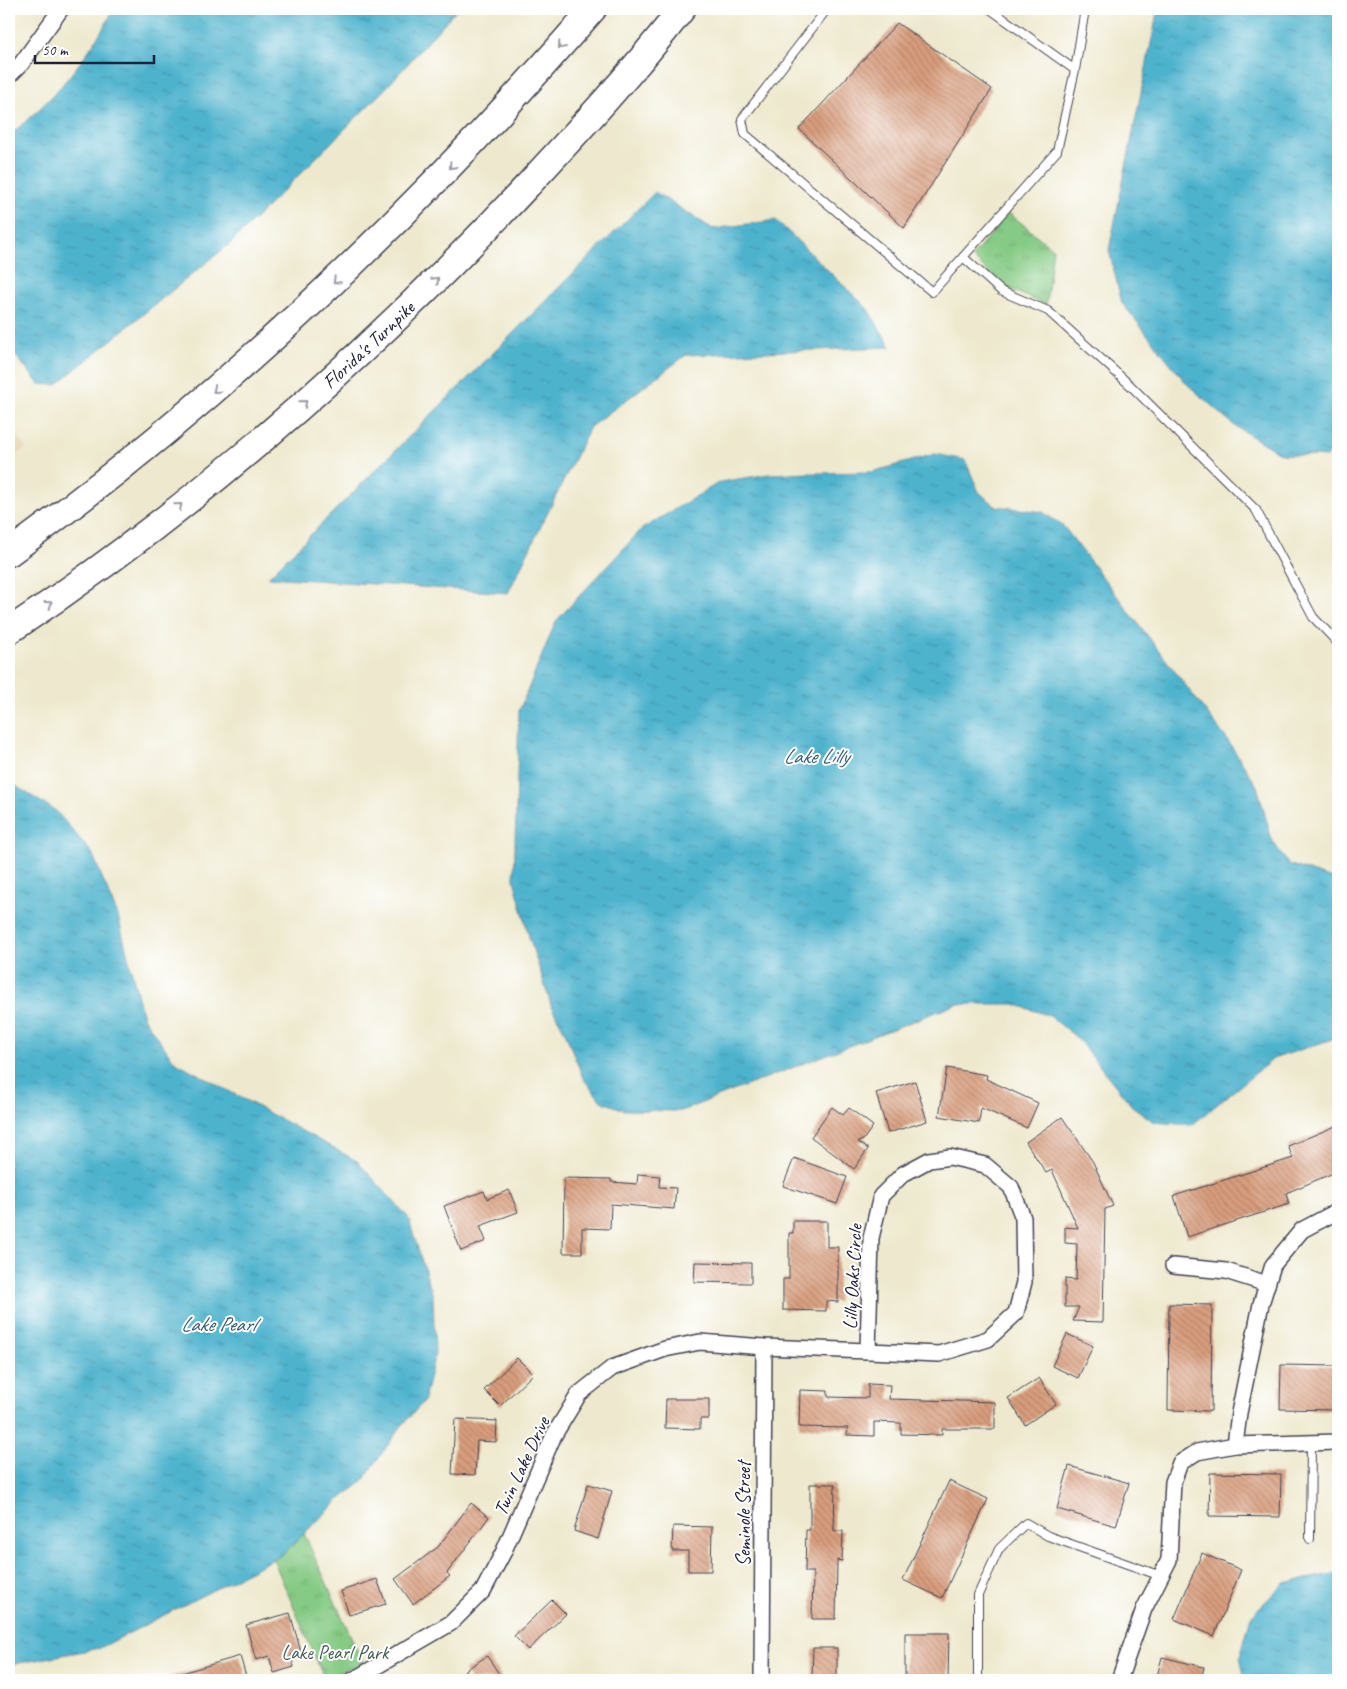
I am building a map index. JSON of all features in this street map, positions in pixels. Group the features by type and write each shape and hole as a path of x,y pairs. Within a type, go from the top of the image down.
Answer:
{"highway":[{"path":"9,553 81,501 213,392 331,286 443,176 593,9"},
{"name":"Florida's Turnpike","path":"9,631 158,524 265,438 372,344 479,237 565,145 682,9"}],"street":[{"path":"9,76 21,64 61,9"},
{"name":"Lilly Oaks Circle","path":"764,1347 939,1354 988,1339 1016,1313 1024,1282 1023,1218 1010,1187 985,1165 950,1157 929,1160 903,1174 881,1196 871,1238 868,1351"},
{"path":"1235,1445 1239,1414 1261,1304 1273,1265 1302,1230 1338,1211"},
{"path":"1173,1266 1226,1271 1267,1284"},
{"name":"Twin Lake Drive","path":"353,1680 451,1623 483,1591 503,1553 554,1435 579,1394 612,1368 665,1349 700,1342 764,1347"},
{"name":"Seminole Street","path":"762,1680 764,1347"},
{"path":"1119,1680 1144,1609 1169,1560 1173,1482 1180,1462 1197,1452 1235,1445 1338,1442"}],"lane":[{"path":"827,9 742,119 745,134 932,292 1057,151 1075,70 1084,9"},
{"path":"990,9 1075,70"},
{"path":"964,257 1001,291 1048,311 1130,386 1256,510 1313,617 1338,644"},
{"path":"1310,1539 1311,1443"},
{"path":"978,1680 978,1595 1000,1549 1026,1523 1048,1536 1161,1576"}],"shaded area":[{"path":"9,425 26,448 9,461"}],"green space":[{"path":"1009,213 1053,249 1046,305 1003,286 972,257"},
{"name":"Lake Pearl Park","path":"287,1496 363,1663 324,1678 252,1510"}],"water":[{"path":"114,9 457,9 386,88 232,242 56,385 39,384 9,348 9,135 40,109 68,78 93,44"},
{"path":"1158,9 1338,9 1338,440 1327,457 1281,454 1235,426 1187,384 1122,303 1109,250"},
{"path":"655,192 713,229 776,220 867,308 891,347 686,355 590,427 508,593 268,577"},
{"name":"Lake Lilly","path":"935,454 965,460 979,492 995,506 1043,512 1064,527 1226,738 1257,786 1272,840 1288,864 1338,881 1338,1037 1273,1059 1192,1125 1154,1122 1132,1106 1077,1038 1050,1016 1014,1004 957,1004 681,1111 624,1110 601,1101 583,1078 565,1032 552,1008 529,937 514,879 519,711 556,621 642,529 720,482 769,474 872,472"},
{"name":"Lake Pearl","path":"9,782 56,811 92,853 118,916 143,1017 174,1061 357,1161 408,1217 433,1296 435,1353 424,1401 400,1428 362,1482 339,1500 283,1554 100,1648 9,1665"},
{"path":"1338,1573 1338,1680 1245,1680 1240,1657 1251,1616 1284,1583"}],"building":[{"path":"897,23 992,89 904,228 799,129"},
{"path":"947,1068 987,1075 986,1079 1038,1103 1027,1128 981,1108 979,1123 939,1116"},
{"path":"915,1081 927,1121 888,1133 876,1093"},
{"path":"832,1107 843,1115 849,1108 873,1126 863,1140 858,1142 868,1149 854,1169 811,1137"},
{"path":"1062,1117 1093,1162 1113,1206 1105,1209 1103,1322 1073,1321 1079,1307 1065,1307 1065,1279 1076,1280 1077,1244 1065,1243 1065,1227 1078,1228 1052,1170 1046,1173 1026,1142"},
{"path":"1338,1125 1338,1171 1286,1193 1289,1204 1187,1237 1174,1196 1293,1158 1288,1146"},
{"path":"794,1158 847,1177 837,1204 783,1186"},
{"path":"638,1174 660,1176 659,1187 676,1188 674,1209 611,1204 610,1229 582,1228 582,1253 563,1253 564,1178 611,1179 611,1182 637,1184"},
{"path":"509,1190 518,1212 480,1226 486,1241 461,1251 444,1206 484,1191 487,1199"},
{"path":"793,1221 827,1221 827,1247 838,1247 838,1302 826,1301 826,1311 783,1310 783,1279 789,1279 789,1233 793,1233"},
{"path":"695,1262 751,1263 751,1283 694,1282"},
{"path":"1169,1304 1212,1305 1211,1411 1168,1410"},
{"path":"1067,1334 1093,1346 1078,1378 1052,1366"},
{"path":"517,1358 533,1374 500,1406 484,1390"},
{"path":"1281,1365 1338,1366 1338,1410 1280,1409"},
{"path":"1039,1378 1056,1404 1025,1425 1008,1398"},
{"path":"868,1384 890,1385 889,1399 995,1402 995,1429 942,1429 942,1435 901,1434 901,1423 874,1422 874,1436 847,1435 848,1428 799,1427 800,1390 828,1391 828,1397 868,1398"},
{"path":"666,1399 709,1399 709,1419 700,1419 700,1429 665,1428"},
{"path":"455,1419 497,1421 496,1442 477,1441 475,1475 452,1474"},
{"path":"1069,1466 1129,1483 1116,1526 1057,1509"},
{"path":"1210,1473 1281,1474 1280,1517 1209,1516"},
{"path":"949,1481 988,1499 942,1598 903,1580"},
{"path":"588,1484 612,1491 598,1539 574,1531"},
{"path":"810,1484 835,1484 834,1531 843,1531 842,1561 837,1560 836,1619 812,1619 813,1572 805,1572 806,1530 810,1530"},
{"path":"471,1503 489,1517 447,1573 450,1576 413,1604 395,1579 438,1547"},
{"path":"673,1526 712,1527 711,1571 688,1571 688,1551 672,1551"},
{"path":"1202,1553 1241,1570 1214,1636 1174,1619"},
{"path":"377,1579 386,1604 349,1615 341,1591"},
{"path":"552,1600 566,1614 528,1650 514,1636"},
{"path":"290,1613 301,1652 291,1655 294,1667 274,1673 269,1656 256,1660 246,1625"},
{"path":"905,1633 949,1633 948,1680 905,1680"},
{"path":"813,1648 837,1648 837,1679 812,1679"},
{"path":"240,1656 247,1680 169,1680 168,1677"},
{"path":"487,1656 503,1680 471,1680 464,1671"},
{"path":"1162,1657 1204,1667 1201,1680 1156,1680"}]}
